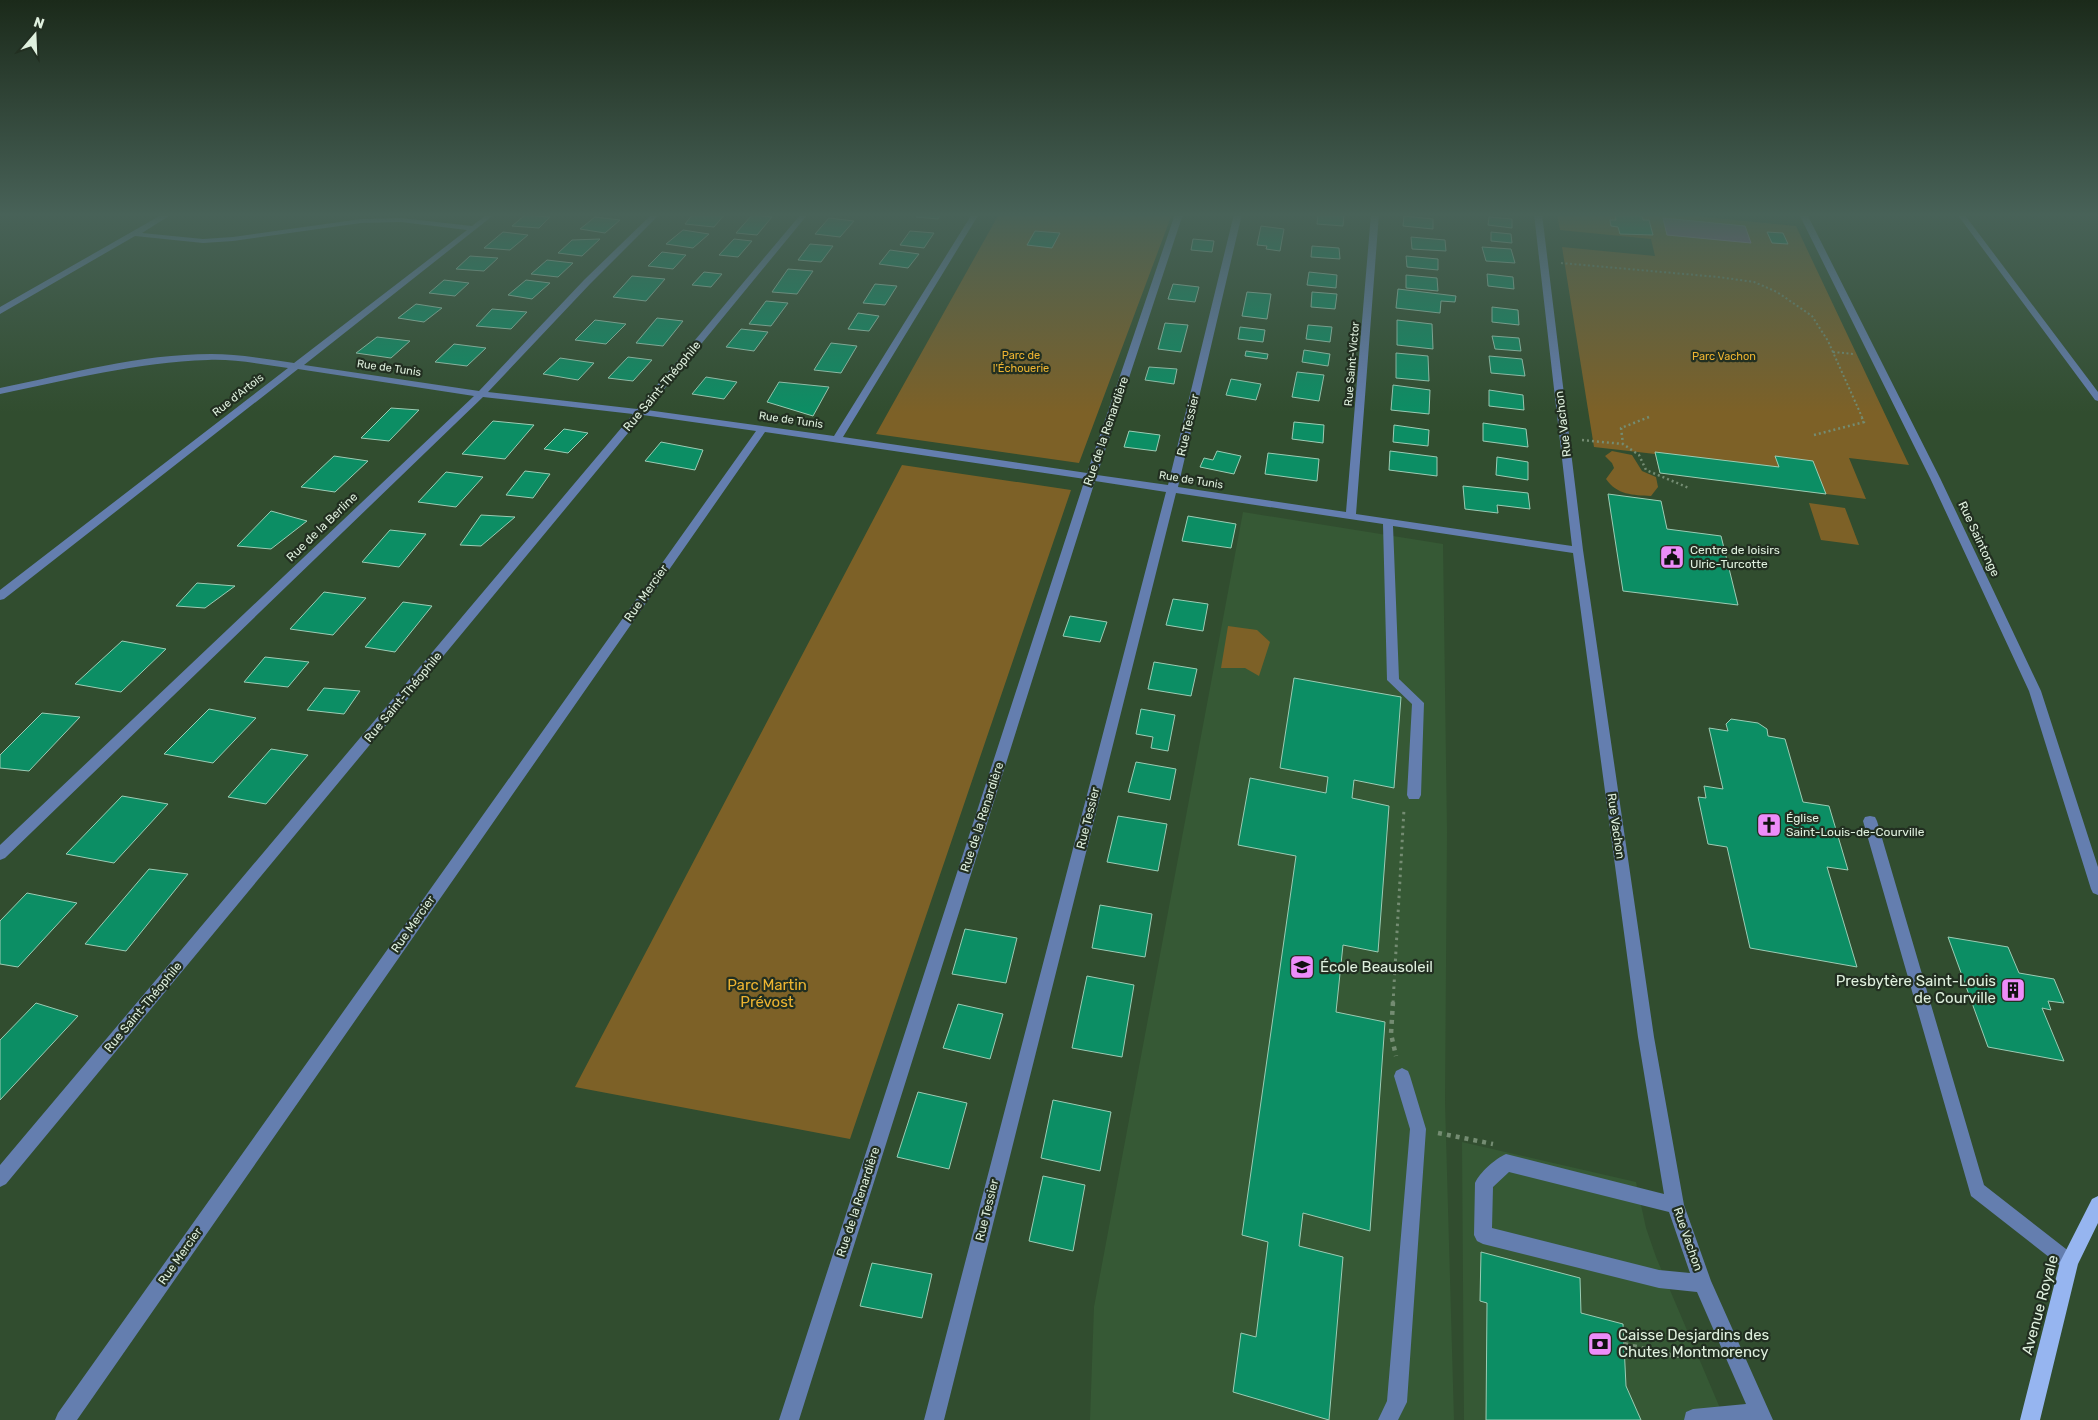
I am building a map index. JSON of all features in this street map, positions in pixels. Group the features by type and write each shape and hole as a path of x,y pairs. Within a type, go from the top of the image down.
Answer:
{"main road":[{"name":"Avenue Royale","path":"2030,1420 2069,1262 2098,1205"}],"street":[{"path":"0,311 53,280"},
{"name":"Rue d'Artois","path":"0,596 406,280"},
{"name":"Rue de la Berline","path":"0,854 481,394 589,280"},
{"name":"Rue Saint-Théophile","path":"0,1178 750,280"},
{"path":"837,439 935,280"},
{"name":"Rue de la Renardière","path":"789,1420 1091,477 1157,280"},
{"name":"Rue Tessier","path":"934,1420 1172,490 1222,280"},
{"name":"Rue Saint-Victor","path":"1350,516 1370,280"},
{"name":"Rue Vachon","path":"1546,280 1578,550 1646,1037 1675,1205 1704,1283 1761,1416"},
{"name":"Rue Saintonge","path":"1836,280 1936,478 2035,691 2098,889"},
{"path":"2010,280 2098,398"},
{"name":"Rue de Tunis","path":"0,391 163,360 205,356 240,358 481,394 762,428 1578,550"},
{"name":"Rue Mercier","path":"65,1420 762,428"},
{"path":"1388,522 1393,680 1418,703 1414,795"},
{"path":"1870,821 1977,1190 2069,1262"},
{"path":"1388,1420 1397,1402 1418,1129 1402,1076"},
{"path":"1675,1205 1506,1163 1484,1183 1484,1234 1659,1279 1704,1283"},
{"path":"1693,1419 1761,1416"}],"path":[{"path":"1742,280 1754,282 1777,292 1812,316 1828,341 1864,422 1814,435"},
{"path":"1623,444 1621,428 1649,417"},
{"path":"1564,438 1623,444 1639,455 1646,470 1689,488"},
{"path":"1402,1076 1391,1034 1404,807 1414,795"},
{"path":"1624,1344 1674,1356 1699,1354"}],"shaded area":[{"name":"École Beausoleil","path":"1243,512 1443,544 1447,832 1445,1102 1454,1420 1090,1420 1094,1307"},
{"path":"1462,1142 1636,1182 1646,1228 1656,1257 1725,1420 1464,1420"}],"green space":[{"name":"Parc de l'Échouerie","path":"962,280 1147,280 1079,463 876,434"},
{"name":"Parc Vachon","path":"1567,280 1822,280 1909,465 1849,458 1866,499 1660,473 1655,454 1594,447"},
{"path":"1612,451 1632,455 1642,471 1656,477 1658,487 1651,496 1626,493 1610,484 1606,479 1614,468 1605,456"},
{"name":"Parc Martin Prévost","path":"902,465 1071,490 850,1139 575,1087"},
{"path":"1809,503 1845,508 1859,545 1821,540"},
{"path":"1228,626 1257,630 1270,642 1259,676 1245,668 1221,668"}],"building":[{"path":"444,280 469,283 455,296 429,293"},
{"path":"526,280 550,283 532,299 508,295"},
{"path":"628,280 664,280 646,301 613,297"},
{"path":"696,280 717,280 711,287 692,285"},
{"path":"780,280 807,280 797,294 772,292"},
{"path":"1308,280 1337,280 1336,288 1307,285"},
{"path":"1406,280 1437,280 1438,291 1406,288"},
{"path":"1488,280 1513,280 1514,289 1488,286"},
{"path":"875,284 897,286 885,305 863,303"},
{"path":"1173,284 1199,287 1195,302 1168,299"},
{"path":"1398,289 1456,296 1455,302 1441,301 1440,313 1396,308"},
{"path":"1247,292 1271,294 1267,319 1242,316"},
{"path":"1312,292 1337,294 1335,309 1311,307"},
{"path":"766,301 788,303 771,326 749,324"},
{"path":"416,304 442,308 424,322 398,318"},
{"path":"1492,307 1518,310 1519,325 1492,322"},
{"path":"492,309 527,312 511,329 476,326"},
{"path":"858,313 879,316 869,331 848,329"},
{"path":"657,318 683,321 663,346 636,343"},
{"path":"595,320 626,324 606,344 575,340"},
{"path":"1397,320 1432,324 1433,349 1397,345"},
{"path":"1165,323 1188,325 1181,352 1158,349"},
{"path":"1308,325 1332,327 1330,342 1306,339"},
{"path":"1240,327 1265,330 1263,342 1238,339"},
{"path":"741,329 768,332 754,351 726,347"},
{"path":"1492,336 1519,338 1521,351 1495,349"},
{"path":"377,337 410,341 391,358 356,353"},
{"path":"831,343 857,346 841,373 814,370"},
{"path":"454,344 486,348 467,366 435,362"},
{"path":"1304,350 1330,354 1328,366 1302,362"},
{"path":"1246,351 1268,354 1267,359 1245,356"},
{"path":"1396,353 1428,356 1429,381 1396,378"},
{"path":"1489,356 1522,359 1525,376 1491,373"},
{"path":"628,357 652,360 633,381 608,378"},
{"path":"560,358 594,363 578,380 543,374"},
{"path":"1149,367 1177,369 1174,384 1145,380"},
{"path":"1297,372 1324,375 1319,401 1292,397"},
{"path":"706,377 737,382 724,399 692,394"},
{"path":"1231,379 1261,384 1256,400 1226,395"},
{"path":"779,382 829,387 813,416 767,402"},
{"path":"1393,385 1430,390 1429,414 1391,410"},
{"path":"1489,390 1523,395 1524,410 1489,406"},
{"path":"391,408 419,410 389,441 361,438"},
{"path":"493,421 534,425 505,459 462,454"},
{"path":"1294,422 1324,425 1323,443 1292,439"},
{"path":"1483,423 1526,429 1528,447 1483,441"},
{"path":"1394,425 1429,430 1428,446 1393,442"},
{"path":"564,429 588,433 568,453 544,449"},
{"path":"1129,431 1160,435 1156,451 1124,447"},
{"path":"661,442 703,450 695,470 645,461"},
{"path":"1217,451 1241,456 1234,474 1200,467 1204,458 1213,460"},
{"path":"1390,451 1437,457 1437,476 1389,470"},
{"path":"1655,452 1779,467 1775,456 1813,461 1826,494 1660,473"},
{"path":"1268,453 1319,459 1317,481 1265,474"},
{"path":"334,456 368,461 335,492 301,487"},
{"path":"1497,457 1528,462 1528,480 1496,475"},
{"path":"525,471 550,474 533,498 506,495"},
{"path":"446,472 483,477 456,507 418,502"},
{"path":"1463,486 1528,493 1530,509 1497,505 1498,513 1465,509"},
{"name":"Centre de loisirs Ulric-Turcotte","path":"1608,494 1661,501 1667,529 1721,536 1738,605 1623,591"},
{"path":"271,511 307,521 271,549 237,546"},
{"path":"481,515 515,517 481,546 460,545"},
{"path":"1188,516 1236,524 1231,548 1182,541"},
{"path":"390,530 426,534 399,567 362,562"},
{"path":"197,583 235,586 205,608 176,606"},
{"path":"324,592 366,598 333,635 290,629"},
{"path":"1173,599 1208,604 1203,631 1166,625"},
{"path":"403,602 432,606 395,652 365,647"},
{"path":"1070,616 1107,622 1100,642 1063,636"},
{"path":"122,641 166,649 121,692 75,684"},
{"path":"265,657 309,662 288,687 244,682"},
{"path":"1154,662 1197,669 1191,696 1148,689"},
{"path":"1294,678 1401,697 1394,788 1354,780 1352,798 1389,806 1378,952 1343,945 1336,1012 1385,1022 1370,1231 1303,1213 1299,1246 1343,1257 1329,1420 1233,1392 1241,1333 1256,1337 1268,1242 1242,1235 1296,856 1238,845 1250,778 1326,793 1328,777 1280,768"},
{"path":"324,688 360,691 344,714 307,710"},
{"path":"209,709 256,718 213,763 164,754"},
{"path":"1141,709 1175,715 1168,751 1151,748 1153,737 1136,734"},
{"path":"42,713 80,717 29,771 0,768 0,755"},
{"name":"Église Saint-Louis-de-Courville","path":"1731,719 1758,723 1767,729 1768,736 1785,739 1803,802 1829,806 1848,870 1827,867 1857,967 1750,948 1727,847 1708,844 1698,797 1706,798 1704,786 1723,789 1709,728 1728,731 1726,724"},
{"path":"271,749 308,755 266,804 228,797"},
{"path":"1136,762 1176,769 1170,800 1128,792"},
{"path":"122,796 168,804 114,863 66,854"},
{"path":"1118,816 1167,824 1158,871 1107,862"},
{"path":"149,869 188,874 126,951 85,944"},
{"path":"27,893 77,903 18,967 0,964 0,921"},
{"path":"1100,905 1152,914 1145,957 1092,948"},
{"path":"965,929 1017,938 1006,983 952,974"},
{"name":"Presbytère Saint-Louis de Courville","path":"1948,937 2008,947 2019,973 2054,979 2064,1003 2048,1001 2051,1010 2042,1008 2064,1061 1988,1047"},
{"path":"1087,976 1134,985 1122,1057 1072,1048"},
{"path":"36,1003 78,1016 0,1100 0,1040"},
{"path":"958,1004 1003,1014 990,1059 943,1048"},
{"path":"918,1092 967,1103 949,1169 897,1157"},
{"path":"1053,1100 1111,1112 1100,1171 1041,1158"},
{"path":"1043,1176 1085,1185 1073,1251 1029,1241"},
{"path":"1481,1252 1580,1278 1581,1313 1623,1324 1626,1386 1641,1420 1486,1420 1487,1303 1480,1301"},
{"path":"872,1263 932,1274 922,1318 860,1306"}],"place":[{"name":"Centre de loisirs Ulric-Turcotte","path":"1672,557"},
{"name":"Église Saint-Louis-de-Courville","path":"1769,825"},
{"name":"École Beausoleil","path":"1302,967"},
{"name":"Presbytère Saint-Louis de Courville","path":"2013,990"},
{"name":"Caisse Desjardins des Chutes Montmorency","path":"1600,1344"}]}
